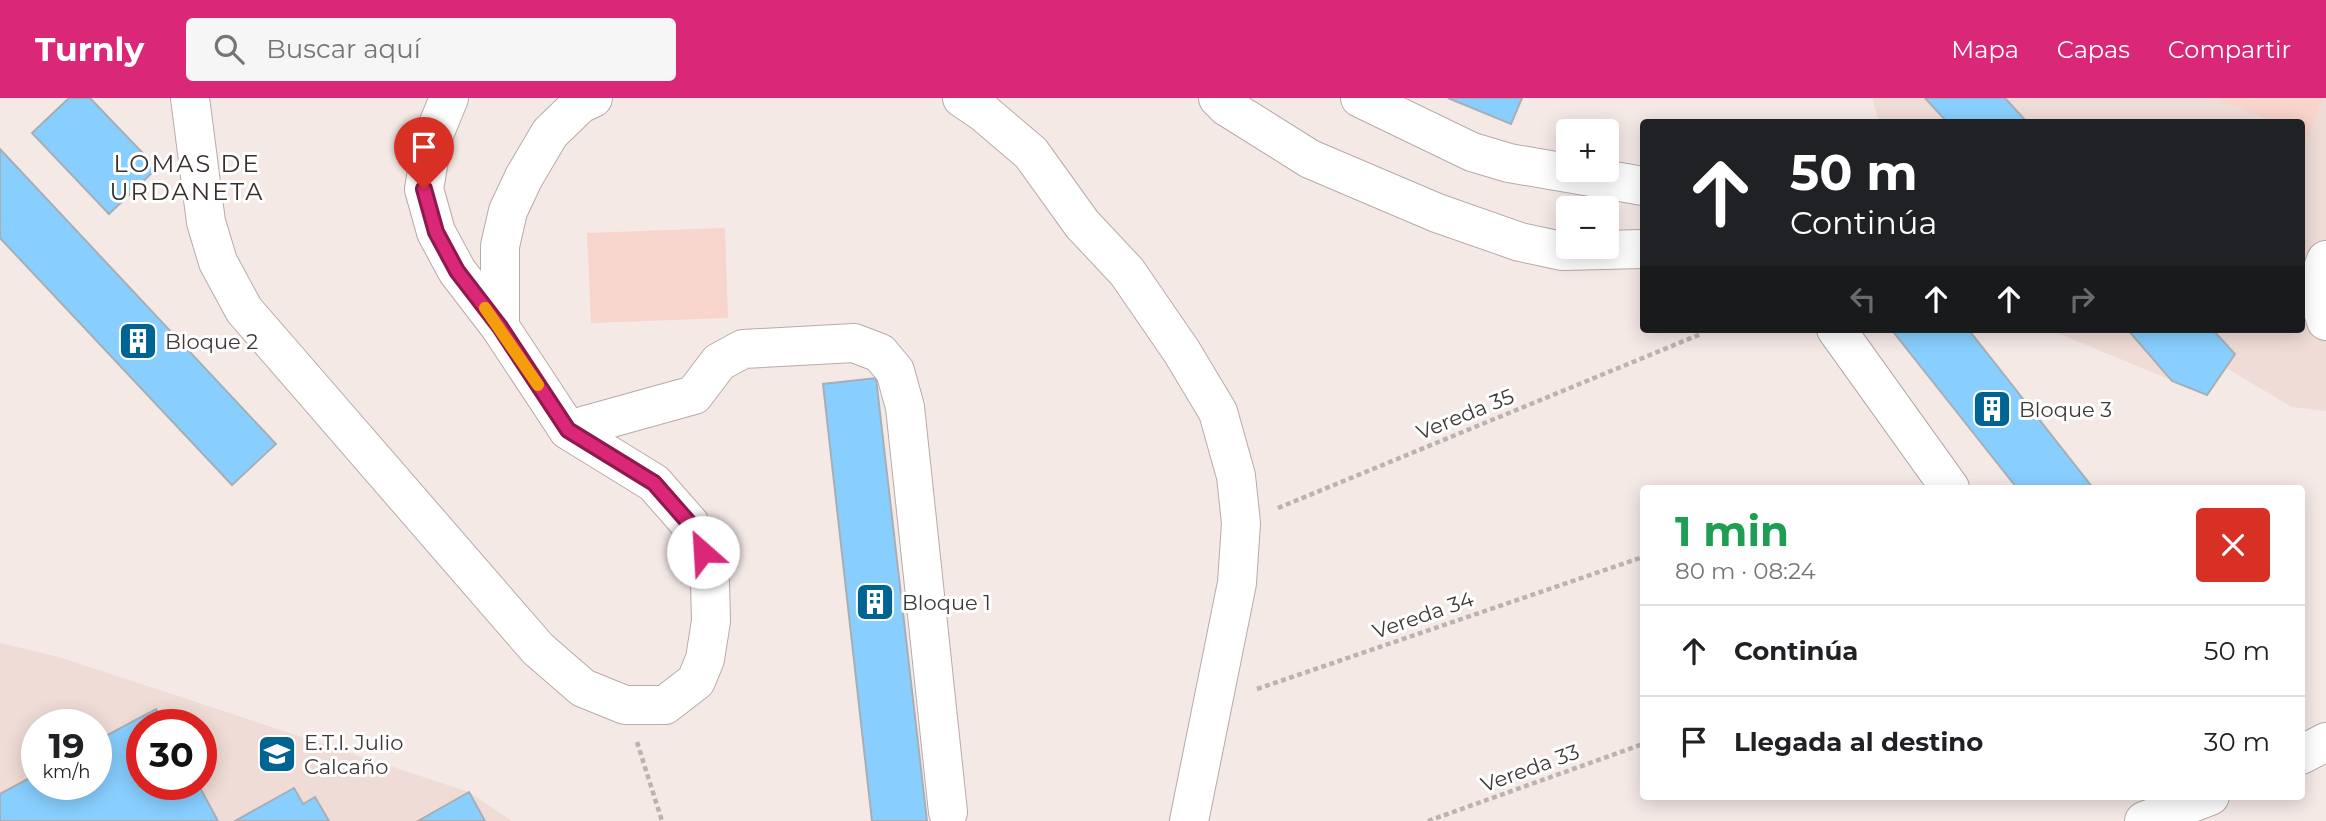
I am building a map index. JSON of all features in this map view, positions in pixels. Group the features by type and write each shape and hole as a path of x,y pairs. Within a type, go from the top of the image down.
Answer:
{"street":[{"path":"190,98 206,222 218,262 244,310 538,649 583,688 625,705 664,705 696,681 705,659 711,621 709,582 703,552 690,524 654,483 568,430 500,327 457,271 436,232 424,189 433,137 449,98"},
{"path":"500,327 500,246 508,211 550,133 580,104 593,98"},
{"path":"962,98 1031,153 1082,224 1127,272 1182,352 1218,412 1236,476 1241,523 1237,583 1189,821"},
{"path":"1218,98 1227,107 1310,159 1449,217 1520,242 1562,251 1640,249"},
{"path":"1360,98 1472,152 1509,163 1640,185"},
{"path":"2326,260 2321,271 2319,300 2326,321"},
{"path":"1839,333 1948,485"},
{"path":"568,430 694,394 719,362 743,349 854,342 880,353 895,371 905,407 948,812"},
{"path":"2305,753 2326,742"},
{"path":"2144,821 2199,800"}],"path":[{"name":"Vereda 35","path":"1241,523 1701,334"},
{"name":"Vereda 34","path":"1213,704 1640,558"},
{"path":"625,705 662,821"},
{"name":"Vereda 33","path":"1428,821 1640,745"}],"shaded area":[{"path":"1872,98 2326,98 2326,411 2292,407 2226,368 2207,395 2058,333 2305,333 2305,119 1878,119"},
{"path":"2214,98 2323,98 2308,136 2305,135 2305,119 2267,119"},
{"path":"725,228 728,318 591,323 587,233"},
{"name":"E.T.I. Julio Calcaño","path":"0,643 59,657 217,709 126,709 126,800 217,800 217,709 469,792 512,821 0,821"}],"building":[{"path":"69,98 90,98 157,168 109,214 32,133"},
{"path":"1448,98 1522,98 1511,124"},
{"path":"1925,98 2005,98 2024,119 1944,119"},
{"name":"Bloque 2","path":"0,149 276,444 232,485 0,238"},
{"name":"Bloque 3","path":"1894,333 1971,333 2091,485 2015,485"},
{"path":"2130,333 2216,333 2235,354 2207,395 2172,381"},
{"name":"Bloque 1","path":"876,378 927,821 872,821 823,384"},
{"path":"126,725 126,800 207,800 218,821 0,821 0,794 21,783 21,800 112,800 112,732"},
{"path":"294,788 303,804 315,797 329,821 235,821"},
{"path":"469,792 485,821 418,821"}],"slow traffic":[{"path":"485,308 538,385"}],"place":[{"name":"Bloque 2","path":"138,341"},
{"name":"Bloque 3","path":"1992,409"},
{"name":"Bloque 1","path":"875,602"},
{"name":"E.T.I. Julio Calcaño","path":"277,754"}],"district":[{"name":"LOMAS DE URDANETA","path":"187,177"}],"route":[{"path":"424,189 436,232 457,271 500,327 568,430 654,483 690,524 703,552"}]}
